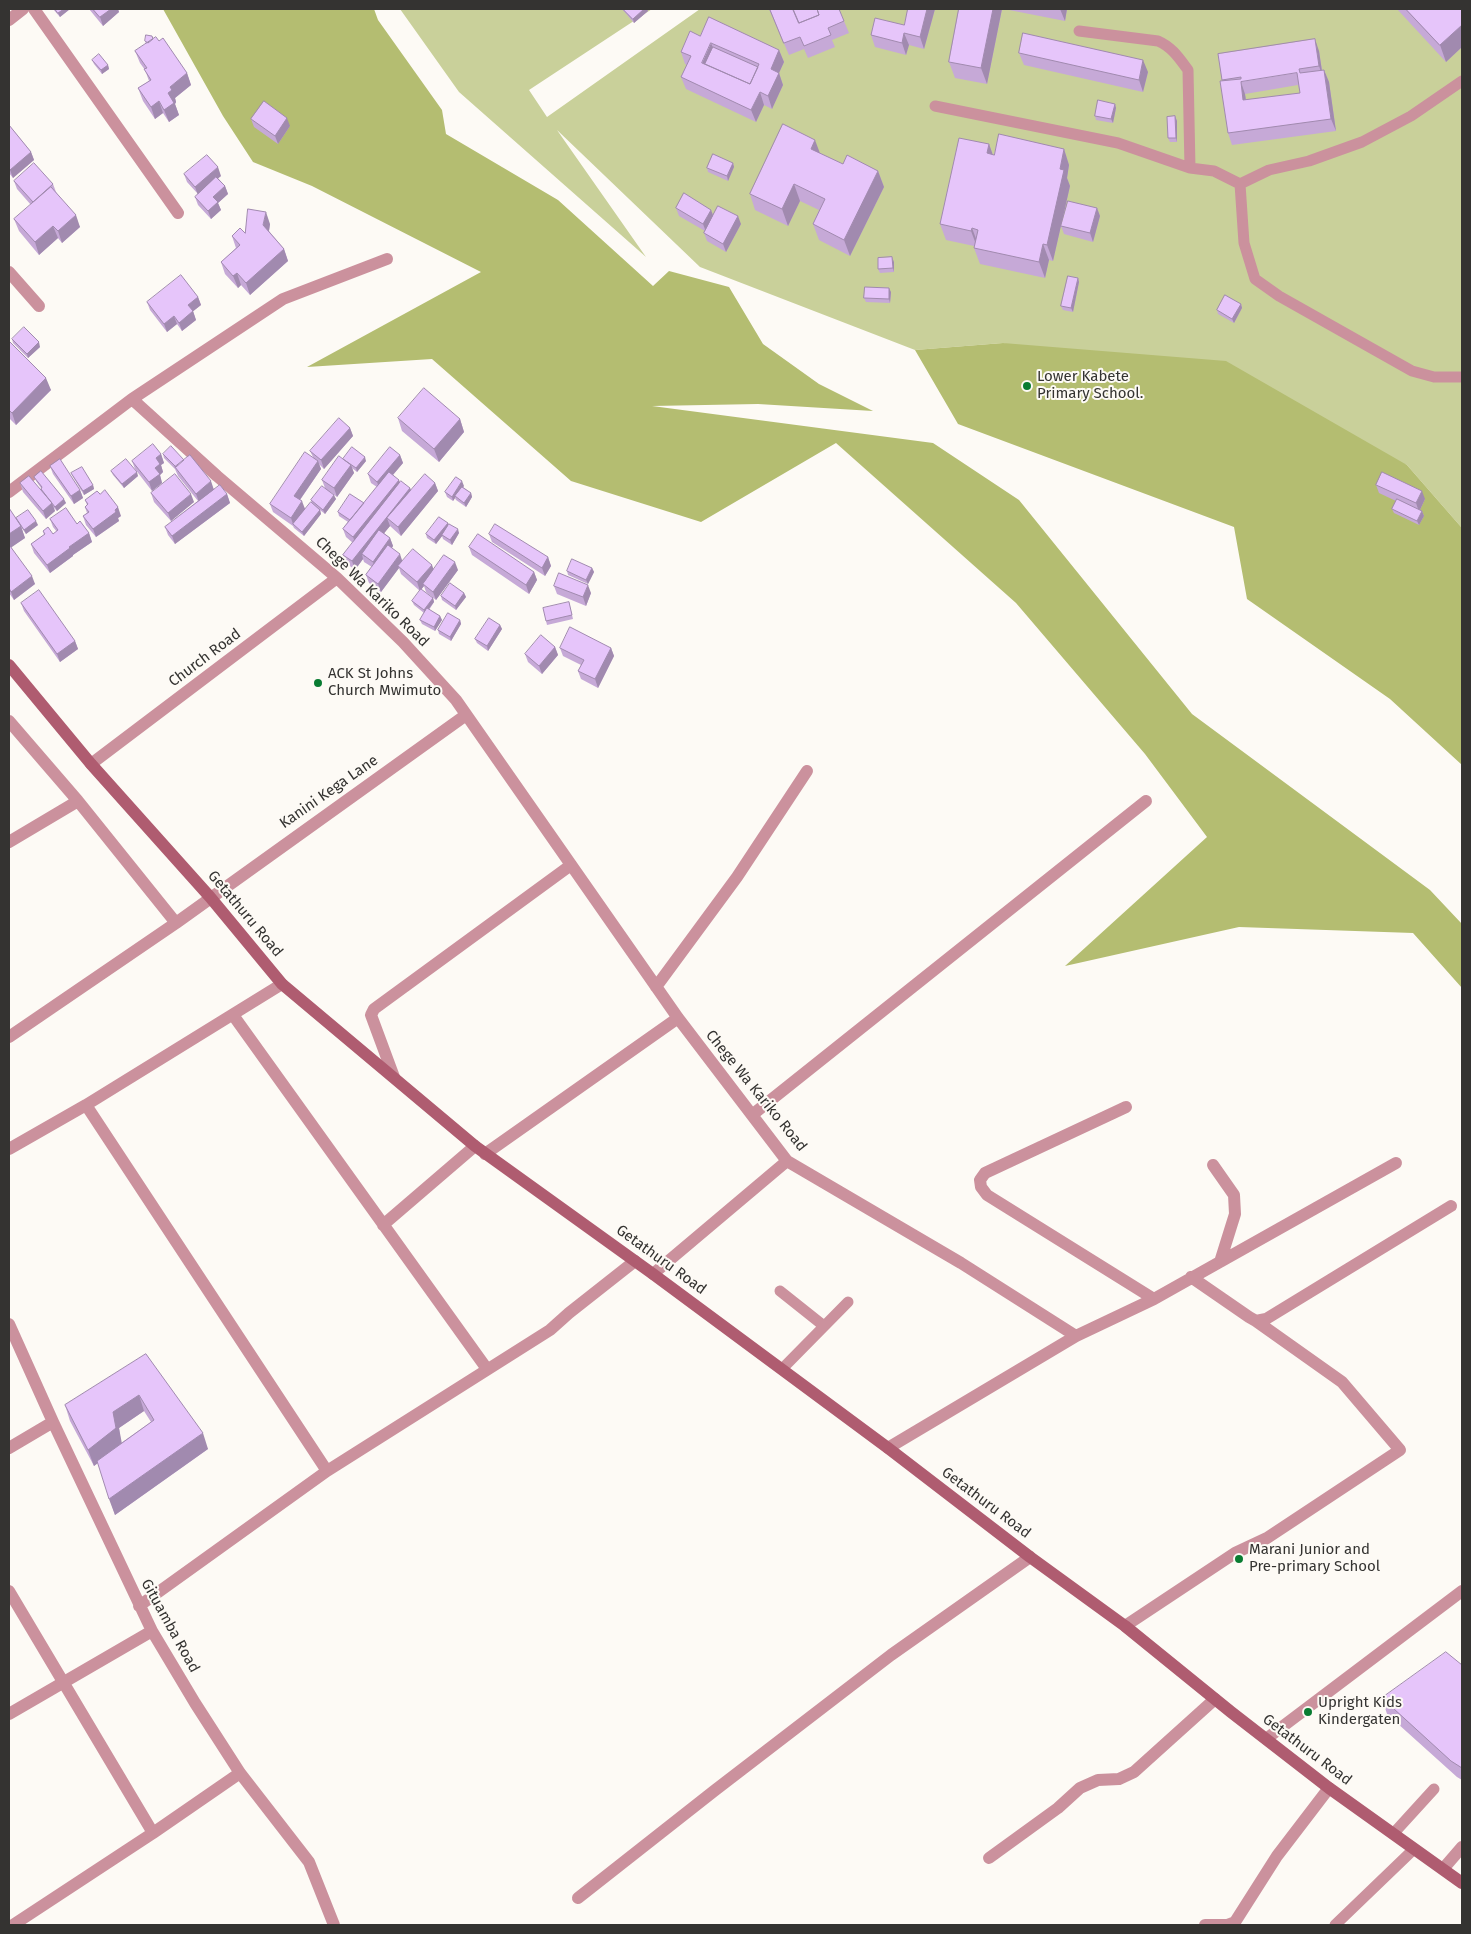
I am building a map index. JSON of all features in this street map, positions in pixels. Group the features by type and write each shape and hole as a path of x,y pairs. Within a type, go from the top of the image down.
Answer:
{"main road":[{"name":"Getathuru Road","path":"9,665 91,764 210,897 282,984 394,1078 480,1150 654,1274 888,1448 1030,1557 1125,1626 1329,1788 1462,1883"}],"street":[{"path":"9,20 23,9"},
{"path":"34,9 178,213"},
{"path":"9,492 132,399 284,299 387,259"},
{"path":"9,272 39,306"},
{"name":"Chege Wa Kariko Road","path":"132,399 217,476 338,578 403,642 456,700 678,1018 788,1161 961,1263 1076,1336"},
{"name":"Church Road","path":"91,764 338,578"},
{"name":"Kanini Kega Lane","path":"9,1037 176,923 466,715"},
{"path":"9,721 78,801 176,923"},
{"path":"656,987 737,877 807,771"},
{"path":"9,842 78,801"},
{"path":"752,1115 1146,801"},
{"path":"394,1078 371,1015 374,1009 571,865"},
{"path":"9,1149 86,1105 282,984"},
{"path":"233,1015 487,1369"},
{"path":"383,1225 480,1150 678,1018"},
{"path":"86,1105 327,1471"},
{"path":"1126,1107 985,1173 980,1180 981,1187 987,1195 1154,1299"},
{"path":"654,1274 788,1161"},
{"path":"888,1448 1076,1336 1154,1299 1396,1163"},
{"path":"1213,1165 1234,1195 1235,1214 1220,1262"},
{"path":"1256,1320 1266,1319 1451,1206"},
{"path":"139,1606 327,1471 550,1330 568,1312 634,1261"},
{"path":"1125,1626 1235,1553 1267,1538 1400,1450 1342,1382 1256,1320 1191,1277"},
{"name":"Gituamba Road","path":"9,1324 152,1631 240,1773 309,1862 334,1925"},
{"path":"9,1448 53,1422"},
{"path":"578,1898 891,1655 1030,1557"},
{"path":"9,1591 65,1682 153,1833"},
{"path":"1266,1739 1462,1591"},
{"path":"9,1714 152,1631"},
{"path":"989,1858 1058,1808 1080,1788 1098,1780 1119,1779 1134,1772 1215,1699"},
{"path":"13,1925 240,1773"},
{"path":"1205,1925 1227,1925 1235,1922 1277,1856 1329,1788"},
{"path":"1443,1869 1462,1847"}],"lane":[{"path":"1079,31 1158,41 1167,45 1178,56 1188,70 1190,168"},
{"path":"1240,184 1268,170 1309,161 1362,142 1411,116 1462,81"},
{"path":"935,106 1118,143 1190,168 1214,172 1240,184"},
{"path":"1240,184 1244,243 1255,279 1279,296 1412,371 1434,377 1462,377"},
{"path":"780,1291 824,1326"},
{"path":"782,1369 848,1302"},
{"path":"1393,1834 1434,1789"},
{"path":"1335,1925 1414,1849"}],"green space":[{"path":"163,9 374,9 378,20 442,110 446,134 558,200 653,286 669,271 729,287 763,344 819,384 873,411 758,404 652,406 933,443 1019,500 1192,714 1430,890 1462,924 1462,988 1413,933 1239,927 1065,966 1207,837 1145,754 1016,603 836,443 701,522 571,481 432,359 307,367 481,272 312,186 253,162 223,116"},
{"path":"400,9 652,9 529,90 547,117 700,9 1462,9 1462,528 1407,465 1003,343 915,350 700,267 557,130 646,257 459,92"},
{"path":"1003,343 1226,361 1407,465 1462,528 1462,765 1390,699 1247,599 1234,527 958,424 915,350"}],"building":[{"path":"55,9 64,9 58,13"},
{"path":"93,9 111,9 100,17"},
{"path":"623,9 644,9 633,19"},
{"path":"770,9 793,9 799,23 819,15 817,9 839,9 844,21 828,28 831,35 804,46 800,37 784,43"},
{"path":"793,9 817,9 819,15 799,23"},
{"path":"908,9 927,9 920,37 904,33 902,43 871,35 875,18 904,25"},
{"path":"959,9 993,9 981,68 949,62"},
{"path":"1406,9 1462,9 1462,25 1440,45"},
{"path":"709,17 779,50 771,69 779,73 768,96 760,92 751,110 681,77 691,56 681,52 690,31 700,36","holes":["711,43 759,64 750,84 702,63"]},
{"path":"1023,33 1143,60 1139,80 1019,53"},
{"path":"146,35 152,36 153,39 148,43 145,41"},
{"path":"156,37 159,41 163,38 187,73 170,87 172,90 168,93 174,103 164,110 159,101 151,107 138,88 151,80 144,69 147,68 135,51"},
{"path":"1315,39 1319,66 1299,69 1300,73 1324,70 1331,119 1228,133 1220,81 1241,79 1241,77 1222,80 1218,54","holes":["1297,73 1300,93 1243,100 1241,82"]},
{"path":"713,47 758,67 750,84 705,64"},
{"path":"99,54 108,65 101,70 92,60"},
{"path":"1098,100 1115,104 1111,119 1095,116"},
{"path":"264,101 287,118 275,136 251,119"},
{"path":"1175,116 1176,138 1168,138 1167,117"},
{"path":"783,124 815,140 811,149 843,164 847,155 878,171 844,240 813,224 825,199 794,184 782,209 750,194"},
{"path":"9,125 31,152 10,170 9,168"},
{"path":"999,134 1064,149 1060,169 1064,170 1047,245 1043,244 1039,262 974,248 978,230 972,228 971,231 940,224 959,138 989,144 987,153 994,155"},
{"path":"713,154 733,163 727,176 707,168"},
{"path":"207,155 218,167 195,187 184,174"},
{"path":"34,163 53,184 33,202 14,181"},
{"path":"216,177 225,186 213,197 218,202 208,211 195,197"},
{"path":"51,187 76,215 58,231 53,226 35,242 14,219"},
{"path":"684,193 711,210 703,224 676,208"},
{"path":"1068,201 1097,208 1090,233 1061,226"},
{"path":"718,206 738,216 723,244 704,233"},
{"path":"248,209 266,212 263,225 284,249 246,283 237,273 233,276 221,262 240,245 232,236 240,228 245,233"},
{"path":"892,257 893,268 878,269 878,258"},
{"path":"181,275 198,297 188,305 193,311 179,323 174,316 164,324 147,302"},
{"path":"1068,276 1078,278 1071,308 1061,306"},
{"path":"865,287 889,288 889,299 864,298"},
{"path":"1225,295 1241,304 1232,319 1217,310"},
{"path":"24,327 39,342 27,354 12,339"},
{"path":"9,341 46,378 12,413 9,410"},
{"path":"424,388 460,419 434,449 398,418"},
{"path":"339,418 350,428 321,460 310,451"},
{"path":"153,444 161,454 156,458 160,464 155,468 160,474 149,482 132,461"},
{"path":"171,446 184,460 176,467 163,454"},
{"path":"352,447 365,457 356,468 343,459"},
{"path":"390,447 400,455 377,482 368,474"},
{"path":"305,452 318,461 294,496 302,501 291,518 270,504"},
{"path":"190,455 211,481 196,494 175,467"},
{"path":"339,456 351,465 334,488 322,480"},
{"path":"60,459 80,490 71,496 50,466"},
{"path":"126,459 137,472 122,484 111,471"},
{"path":"82,467 93,485 83,491 71,473"},
{"path":"41,471 64,499 55,507 34,477"},
{"path":"389,472 399,480 353,537 343,529"},
{"path":"1382,472 1422,491 1416,503 1376,485"},
{"path":"175,474 191,494 168,513 151,493"},
{"path":"425,474 435,483 398,527 387,518"},
{"path":"29,476 52,503 43,511 20,483"},
{"path":"456,477 462,481 452,497 445,492"},
{"path":"401,481 410,488 352,561 343,555"},
{"path":"220,485 227,494 172,536 165,527"},
{"path":"322,486 334,495 323,510 311,500"},
{"path":"462,487 471,493 464,503 455,496"},
{"path":"105,490 118,507 115,510 116,512 93,529 83,516 89,512 85,507 88,504 85,500 97,491 100,494"},
{"path":"350,494 364,503 350,520 338,512"},
{"path":"1397,499 1422,511 1417,521 1392,509"},
{"path":"311,502 320,510 302,532 293,524"},
{"path":"9,508 21,526 9,534"},
{"path":"66,508 77,524 80,521 89,533 47,565 31,544 45,534 43,531 48,527 53,534 58,530 50,519"},
{"path":"28,510 36,521 24,530 16,518"},
{"path":"439,517 448,523 434,540 426,534"},
{"path":"449,524 458,529 450,540 442,535"},
{"path":"495,524 548,557 542,568 489,534"},
{"path":"379,530 390,538 373,562 362,554"},
{"path":"478,534 534,572 526,585 469,547"},
{"path":"388,545 400,554 378,584 366,575"},
{"path":"10,546 32,576 11,592 9,588"},
{"path":"413,549 432,565 417,582 398,566"},
{"path":"444,555 455,562 433,592 423,584"},
{"path":"572,559 592,568 586,580 567,571"},
{"path":"559,573 588,585 583,597 554,586"},
{"path":"450,583 464,593 455,606 441,596"},
{"path":"421,589 433,598 424,610 412,601"},
{"path":"39,590 75,641 57,654 21,603"},
{"path":"569,602 572,615 546,621 543,608"},
{"path":"427,608 440,616 434,627 420,620"},
{"path":"448,613 460,620 450,637 438,630"},
{"path":"489,618 500,625 487,646 475,639"},
{"path":"570,627 611,648 595,679 578,671 584,660 560,648"},
{"path":"541,635 555,647 539,666 525,654"},
{"path":"146,1354 203,1433 109,1499 97,1461 154,1420 139,1395 113,1412 116,1428 88,1450 65,1405"},
{"path":"1446,1652 1462,1665 1462,1768 1451,1761 1382,1698"}],"place":[{"name":"Lower Kabete Primary School.","path":"1027,386"},
{"name":"ACK St Johns Church Mwimuto","path":"318,683"},
{"name":"Marani Junior and Pre-primary School","path":"1239,1559"},
{"name":"Upright Kids Kindergaten","path":"1308,1712"}]}
